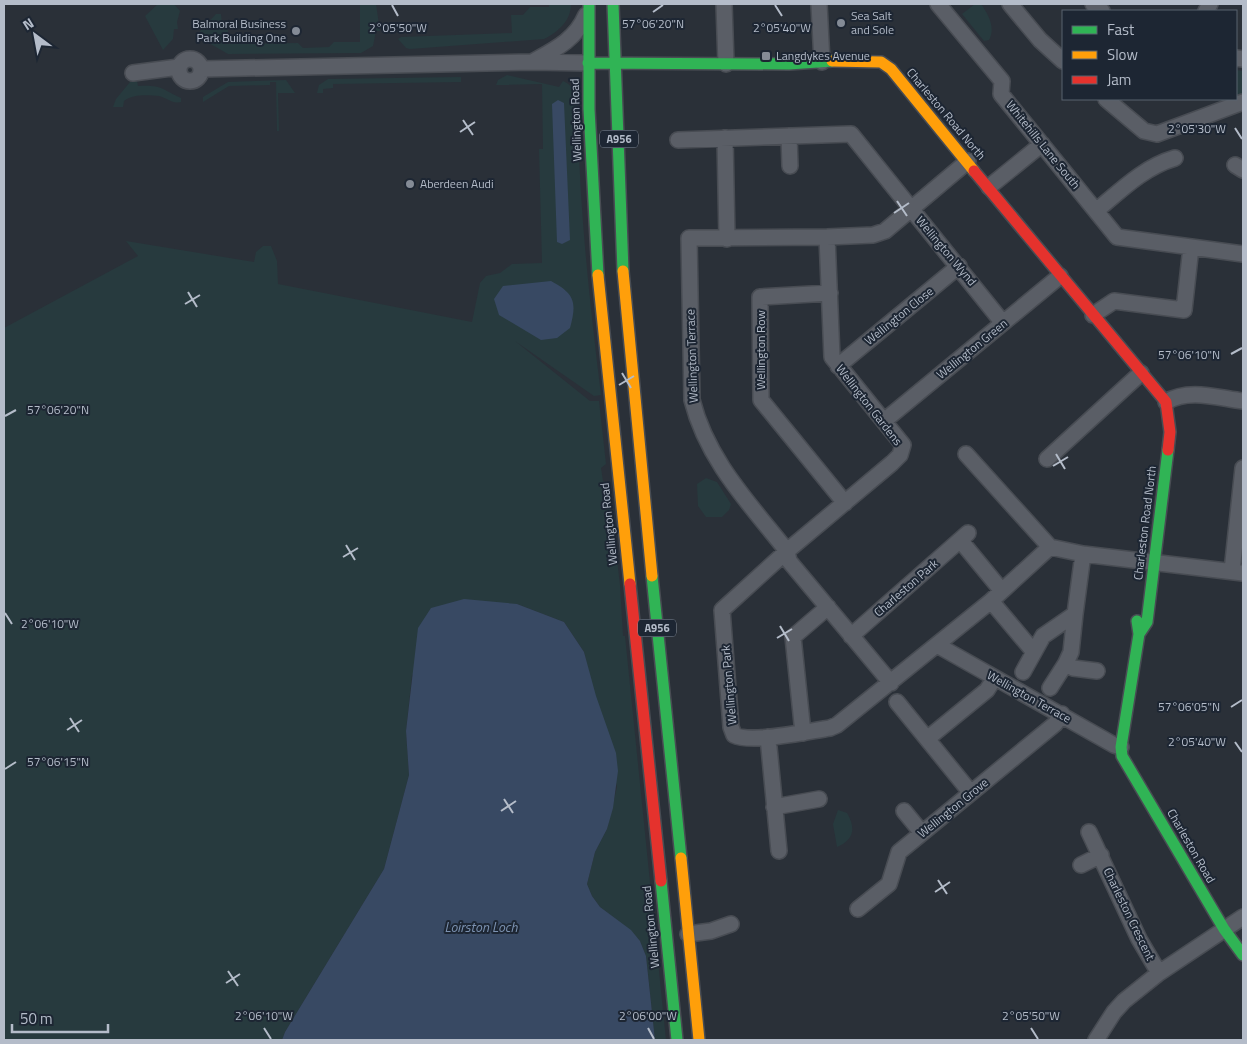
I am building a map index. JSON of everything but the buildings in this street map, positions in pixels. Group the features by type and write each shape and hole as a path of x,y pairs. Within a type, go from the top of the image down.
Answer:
{"main road":[{"name":"A956","path":"613,4 624,297 699,1040"},
{"name":"Wellington Road","path":"589,6 588,62 593,214 597,266 676,1040"},
{"name":"Charleston Road North","path":"588,62 726,64 881,62 892,69 1141,373 1167,408 1159,430 1150,562 1136,614 1139,634 1121,747"},
{"name":"Charleston Road","path":"1121,747 1122,756 1224,929 1243,955"}],"street":[{"path":"724,4 726,64"},
{"path":"819,4 822,62"},
{"name":"Whitehills Lane South","path":"938,4 1002,81 1001,94 1117,237 1191,247"},
{"path":"1010,4 1040,40 1062,60"},
{"path":"532,62 559,47 573,36 581,28 589,6"},
{"path":"133,73 179,67 181,77 190,82 199,78 202,69 588,62"},
{"path":"1107,100 1144,131 1157,134 1243,102"},
{"name":"Wellington Wynd","path":"789,136 851,134 1003,323"},
{"path":"678,140 789,136 790,166"},
{"path":"725,138 727,239"},
{"path":"989,188 1042,144"},
{"path":"1096,211 1142,173 1157,163 1175,158"},
{"name":"Wellington Terrace","path":"891,683 789,561 787,551 718,465 697,422 692,400 689,238 727,239 873,235 886,231 968,161"},
{"name":"Wellington Gardens","path":"787,551 900,455 904,445 832,357 827,237"},
{"path":"1093,315 1114,301 1184,310 1191,247 1243,254"},
{"name":"Wellington Close","path":"838,366 959,266"},
{"name":"Wellington Green","path":"884,421 1060,276"},
{"name":"Wellington Row","path":"830,293 760,297 761,400 845,503"},
{"path":"1047,459 1141,373"},
{"path":"1167,408 1178,395 1188,394 1243,401"},
{"path":"966,454 1050,546 1083,554 1238,572 1243,468"},
{"name":"Charleston Park","path":"851,636 964,536 996,596 1034,652"},
{"path":"891,683 996,596 1050,546"},
{"name":"Wellington Park","path":"787,551 722,610 734,736 741,739 768,737 803,733 837,725 891,683"},
{"path":"1050,688 1071,652 1083,554"},
{"path":"803,733 793,637 828,607"},
{"path":"1023,672 1043,636 1075,614"},
{"name":"Wellington Terrace","path":"937,645 1114,745 1121,747"},
{"path":"1066,663 1073,668 1097,671"},
{"path":"927,739 987,690 994,678"},
{"path":"897,702 971,793"},
{"name":"Wellington Grove","path":"858,910 893,879 896,857 922,833 1055,724 1062,714"},
{"path":"768,737 779,851"},
{"path":"774,806 819,799"},
{"path":"904,811 922,833"},
{"name":"Charleston Crescent","path":"1089,832 1101,854 1139,939 1159,973"},
{"name":"Charleston Crescent","path":"1081,866 1101,854"},
{"name":"Charleston Crescent","path":"1096,1040 1114,1012 1124,1001 1159,973 1243,917"},
{"path":"688,934 731,924"}],"green space":[{"path":"158,4 174,4 180,11 177,22 178,29 174,29 173,39 163,50 145,16"},
{"path":"360,4 376,4 380,31 376,31 373,46 361,53 228,54 200,38 200,31 216,14 221,14 222,24 228,24 228,44 298,43 303,48 329,47 334,42 360,42"},
{"path":"549,4 571,4 569,16 563,25 544,39 410,49 406,48 398,39 401,37 512,33 511,15 523,15 530,7 549,7"},
{"path":"975,4 981,4 990,21 992,30 989,40 984,41 962,14"},
{"path":"1237,70 1243,71 1243,98 1237,100"},
{"path":"507,75 559,87 563,81 573,89 578,105 583,226 601,395 594,396 515,341 590,401 599,401 606,464 601,468 603,481 608,483 620,585 623,636 625,636 666,1040 655,1040 646,956 640,941 630,930 600,907 592,896 587,884 595,852 607,829 617,787 584,652 564,622 517,604 412,675 406,731 409,775 384,869 285,1032 282,1040 4,1040 4,328 138,256 126,241 254,262 256,252 263,246 271,246 277,261 278,284 472,322 480,283 486,276 500,273 512,264 542,263 539,149 543,149 542,84 496,85 498,80"},
{"path":"461,77 461,82 333,84 333,88 323,89 323,93 317,93 319,85 328,79"},
{"path":"286,80 295,93 278,93 279,131 277,131 276,82 270,82 270,85 229,86 203,102 203,97 228,82"},
{"path":"137,81 138,86 161,88 181,98 181,102 172,102 159,96 150,95 131,97 124,101 123,107 113,107 116,99 130,82"},
{"path":"1221,100 1237,100 1221,105"},
{"path":"706,478 717,482 731,504 729,510 722,517 706,517 698,506 697,484"},
{"path":"838,810 847,813 852,824 852,833 847,841 837,847 833,824"}],"water":[{"path":"558,100 564,103 570,240 562,244 557,242 552,104"},
{"path":"551,281 565,290 573,305 570,328 557,338 541,340 499,315 494,299 503,286"},
{"name":"Loirston Loch","path":"464,599 517,604 564,622 584,652 596,696 616,753 618,771 613,808 607,829 595,852 587,884 592,896 600,907 631,930 640,941 646,956 655,1040 282,1040 285,1032 384,869 409,775 406,731 418,628 431,608"}],"traffic: fast":[{"path":"589,4 589,109 598,275"},
{"path":"613,4 623,271"},
{"path":"588,63 789,64 832,61"},
{"path":"1139,634 1147,622 1168,450"},
{"path":"652,576 681,858"},
{"path":"1137,621 1139,634 1121,747 1122,756 1224,929 1243,955"},
{"path":"661,881 677,1040"}],"traffic: slow":[{"path":"832,61 881,62 891,69 974,171"},
{"path":"623,271 652,576"},
{"path":"598,275 630,584"},
{"path":"681,858 699,1040"}],"traffic: jam":[{"path":"974,171 1166,402 1170,432 1168,450"},
{"path":"630,584 661,881"}],"place":[{"name":"Sea Salt and Sole","path":"841,23"},
{"name":"Balmoral Business Park Building One","path":"296,31"},
{"name":"Langdykes Avenue","path":"766,56"},
{"name":"Aberdeen Audi","path":"410,184"}]}
